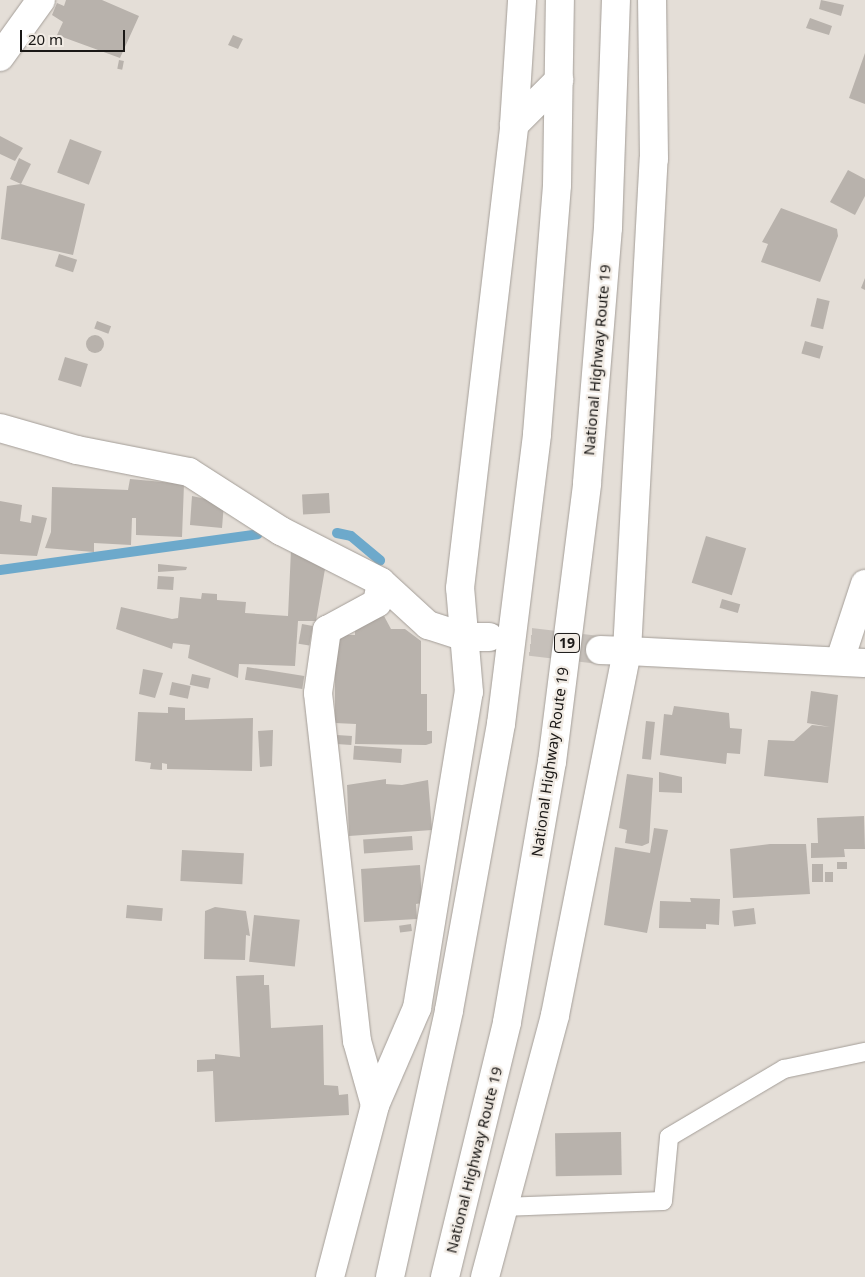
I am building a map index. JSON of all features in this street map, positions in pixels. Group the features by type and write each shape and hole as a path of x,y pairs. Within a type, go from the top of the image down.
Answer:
{"main road":[{"path":"0,58 41,0"},
{"path":"330,1277 375,1105 417,1008 469,692 477,637 460,588 514,125 522,0"},
{"path":"390,1277 449,1010 501,724 537,434 558,185 560,0"},
{"name":"National Highway Route 19","path":"446,1277 507,1022 552,762 588,473 608,228 616,0"},
{"path":"485,1277 502,1207 555,1015 627,650 654,159 652,0"},
{"path":"514,125 559,80"},
{"path":"0,428 77,450 189,472 280,531 381,582 428,625 477,637"},
{"path":"375,1105 357,1041 318,693 327,630 377,603 381,582"},
{"path":"600,650 853,661 865,584"}],"lane":[{"path":"502,1207 663,1201 669,1137 784,1069 865,1052"}],"building":[{"path":"66,0 102,0 139,16 120,58 57,35 63,22 52,15 57,3 64,6"},
{"path":"821,0 844,5 841,16 819,9"},
{"path":"810,18 832,26 829,35 806,28"},
{"path":"233,35 243,39 238,49 228,45"},
{"path":"865,53 865,104 849,98"},
{"path":"119,60 124,61 122,70 117,69"},
{"path":"0,136 23,148 15,161 0,154"},
{"path":"70,139 102,151 89,185 57,173"},
{"path":"19,158 31,164 21,184 10,179"},
{"path":"848,170 865,179 865,196 855,215 830,202"},
{"path":"21,184 85,204 73,255 1,239 7,186"},
{"path":"781,208 837,229 838,236 820,282 761,262 768,244 762,242"},
{"path":"59,254 77,260 73,272 55,266"},
{"path":"865,278 865,290 861,288"},
{"path":"817,298 830,301 823,329 810,326"},
{"path":"97,321 111,326 108,334 94,329"},
{"path":"95,335 101,338 104,344 101,350 95,353 89,350 86,344 89,338"},
{"path":"805,341 823,346 820,359 801,353"},
{"path":"65,357 88,364 81,387 58,380"},
{"path":"130,479 184,484 182,537 136,535 136,518 132,518 131,545 94,543 94,552 45,548 51,532 52,487 128,490"},
{"path":"329,493 330,513 303,514 302,494"},
{"path":"192,496 224,503 222,528 190,525"},
{"path":"0,501 22,505 20,521 31,523 32,515 47,518 37,556 0,554"},
{"path":"706,536 746,548 732,595 692,583"},
{"path":"291,550 325,569 316,621 298,621 295,666 239,664 238,678 188,658 190,645 173,643 172,649 116,629 121,607 172,619 178,618 180,597 201,599 202,593 217,594 217,600 246,602 245,613 288,616"},
{"path":"158,564 187,567 186,570 158,572"},
{"path":"158,576 174,577 173,590 157,589"},
{"path":"722,599 740,604 738,613 720,608"},
{"path":"384,616 391,629 405,629 421,641 421,694 427,694 427,731 432,731 432,743 426,745 355,744 356,724 335,723 335,635 355,635 355,626"},
{"path":"302,624 313,626 309,646 299,644"},
{"path":"247,667 304,676 302,689 245,680"},
{"path":"143,669 163,673 155,698 139,694"},
{"path":"192,674 211,678 208,689 190,685"},
{"path":"172,682 191,686 188,699 169,695"},
{"path":"811,691 838,695 828,783 764,776 768,740 794,741 812,725 830,727 807,723"},
{"path":"674,706 729,713 730,728 742,729 740,754 727,753 726,764 660,755 664,714 672,715"},
{"path":"168,707 185,708 185,720 253,718 252,771 167,769 167,764 162,763 162,770 150,769 151,763 135,761 138,712 168,713"},
{"path":"646,721 655,722 651,760 642,759"},
{"path":"273,730 272,766 260,767 258,731"},
{"path":"337,735 352,736 351,745 336,744"},
{"path":"354,746 402,749 401,763 353,760"},
{"path":"659,772 682,777 682,793 659,792"},
{"path":"627,774 653,778 649,843 642,846 625,843 627,830 619,828"},
{"path":"386,779 386,784 402,785 428,780 432,830 349,836 347,785"},
{"path":"864,816 865,849 844,849 845,857 811,858 811,843 818,843 817,818"},
{"path":"654,828 668,830 647,933 604,925 615,847 650,853"},
{"path":"412,836 413,850 364,853 363,839"},
{"path":"770,844 806,844 810,894 733,898 730,849"},
{"path":"182,850 244,853 242,884 180,881"},
{"path":"837,862 847,862 847,869 837,869"},
{"path":"812,864 823,864 823,882 812,882"},
{"path":"420,865 422,903 416,904 417,919 364,922 361,869"},
{"path":"825,872 833,872 833,882 825,882"},
{"path":"690,898 720,899 719,925 706,924 706,929 659,928 660,901 691,902"},
{"path":"127,905 163,908 162,921 126,918"},
{"path":"215,907 246,911 250,936 246,935 245,960 204,959 205,911"},
{"path":"754,908 756,924 734,927 732,911"},
{"path":"254,915 300,920 295,967 249,962"},
{"path":"411,924 412,931 400,933 399,926"},
{"path":"264,975 264,985 269,985 271,1028 323,1025 324,1085 338,1086 339,1095 348,1094 349,1115 215,1122 213,1071 197,1072 197,1060 215,1059 215,1054 240,1057 236,976"},
{"path":"621,1132 622,1175 556,1176 555,1133"}],"waterway":[{"path":"337,533 351,536 380,560"},
{"path":"0,570 258,534"}],"tunnel":[{"path":"489,637 600,650"}]}
